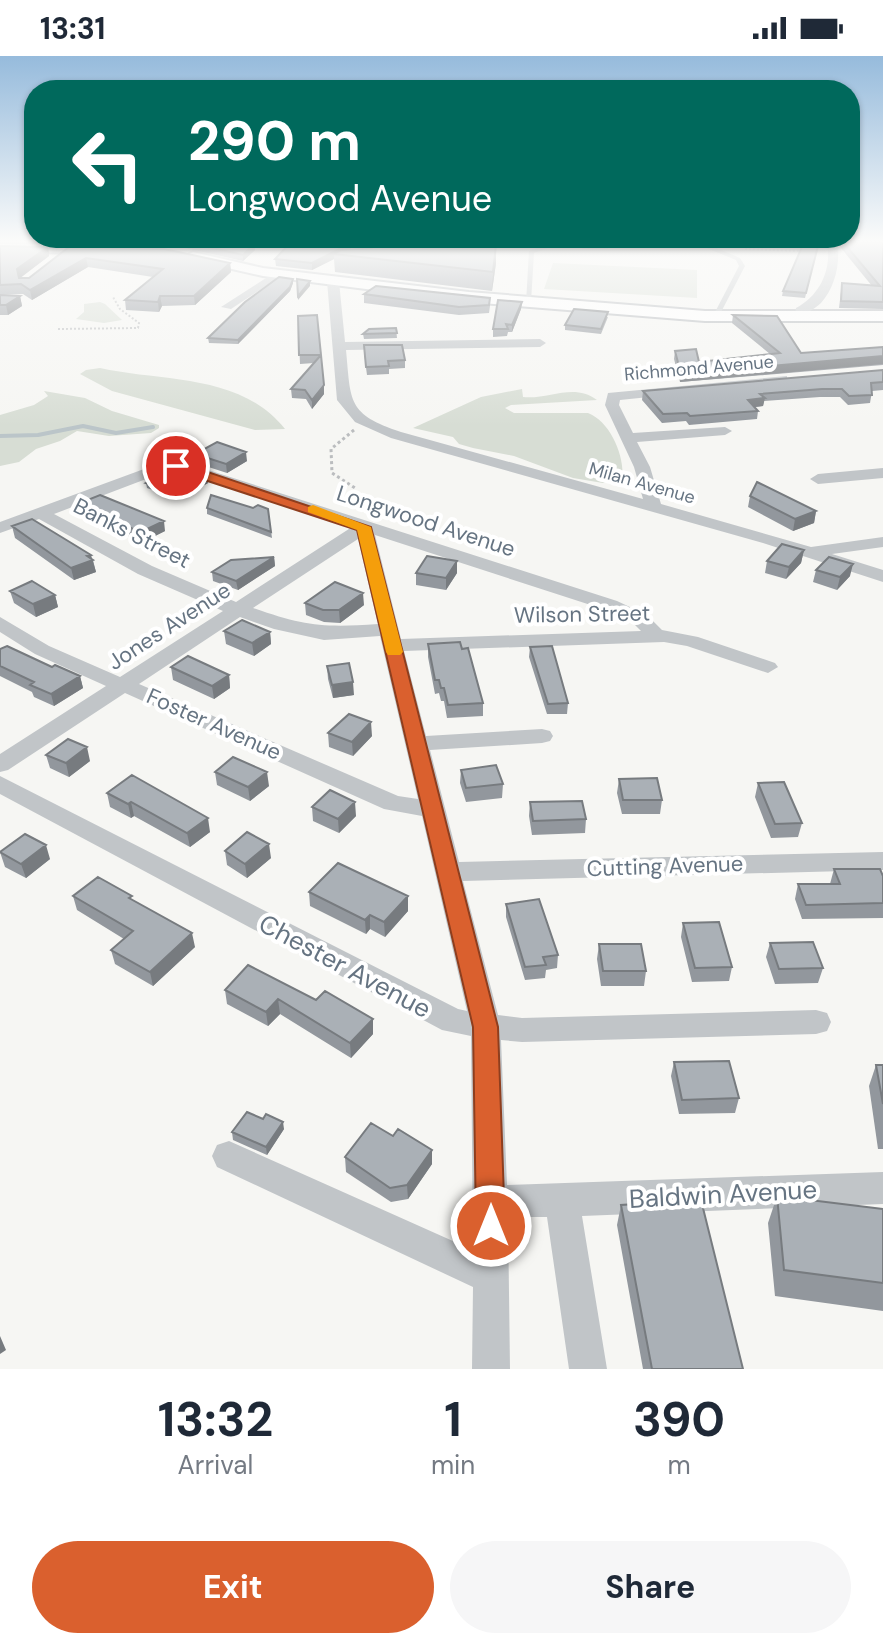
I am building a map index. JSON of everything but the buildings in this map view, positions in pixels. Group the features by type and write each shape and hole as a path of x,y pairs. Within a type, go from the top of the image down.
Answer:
{"main road":[{"path":"545,303 716,316 883,316"}],"street":[{"path":"227,307 233,303"},
{"path":"336,303 344,400 352,413 363,421"},
{"path":"798,317 800,311 810,303"},
{"path":"341,346 540,343"},
{"name":"Richmond Avenue","path":"629,438 612,405 614,395 805,378"},
{"name":"Milan Avenue","path":"363,421 388,433 809,551 883,576"},
{"path":"654,507 629,438 725,431"},
{"name":"Longwood Avenue","path":"40,513 173,466 204,473 622,610 646,624 657,636"},
{"path":"818,479 883,473"},
{"path":"0,528 40,513"},
{"name":"Banks Street","path":"40,513 145,570 239,610 319,634 391,637"},
{"path":"354,524 391,637 486,1027 491,1201 491,1369"},
{"name":"Jones Avenue","path":"0,765 239,610 354,524"},
{"path":"809,551 883,542"},
{"name":"Foster Avenue","path":"0,623 56,657 398,805 433,809"},
{"name":"Wilson Street","path":"391,637 657,636 691,641 768,667"},
{"path":"418,744 542,736"},
{"name":"Chester Avenue","path":"0,784 433,1013 458,1022 522,1030 816,1022"},
{"name":"Cutting Avenue","path":"447,872 883,861"},
{"path":"229,1156 490,1276"},
{"name":"Baldwin Avenue","path":"491,1201 883,1188"},
{"path":"562,1201 588,1369"}],"lane":[{"path":"716,316 722,303"}],"path":[{"path":"58,329 138,328 139,323 117,303"},
{"path":"354,524 355,488 332,473 331,449 363,421"}],"shaded area":[{"path":"84,304 105,304 122,320 104,323 76,319 84,312"},
{"path":"100,368 223,389 267,411 285,429 255,430 112,391 80,374"},
{"path":"522,389 523,397 579,392 597,400 511,405 505,408 514,413 588,413 596,418 604,424 615,442 622,462 622,482 603,483 573,478 514,456 473,448 459,444 453,437 413,428 481,397"},
{"path":"44,391 85,398 112,411 159,425 159,428 151,433 109,436 77,431 36,449 19,462 0,466 0,415 34,405 48,396"}],"waterway":[{"path":"0,436 38,435 83,426 116,433 153,427"}],"slow traffic":[{"path":"313,510 364,527 394,652"}],"route":[{"path":"176,466 364,527 486,1027 491,1226"}]}
